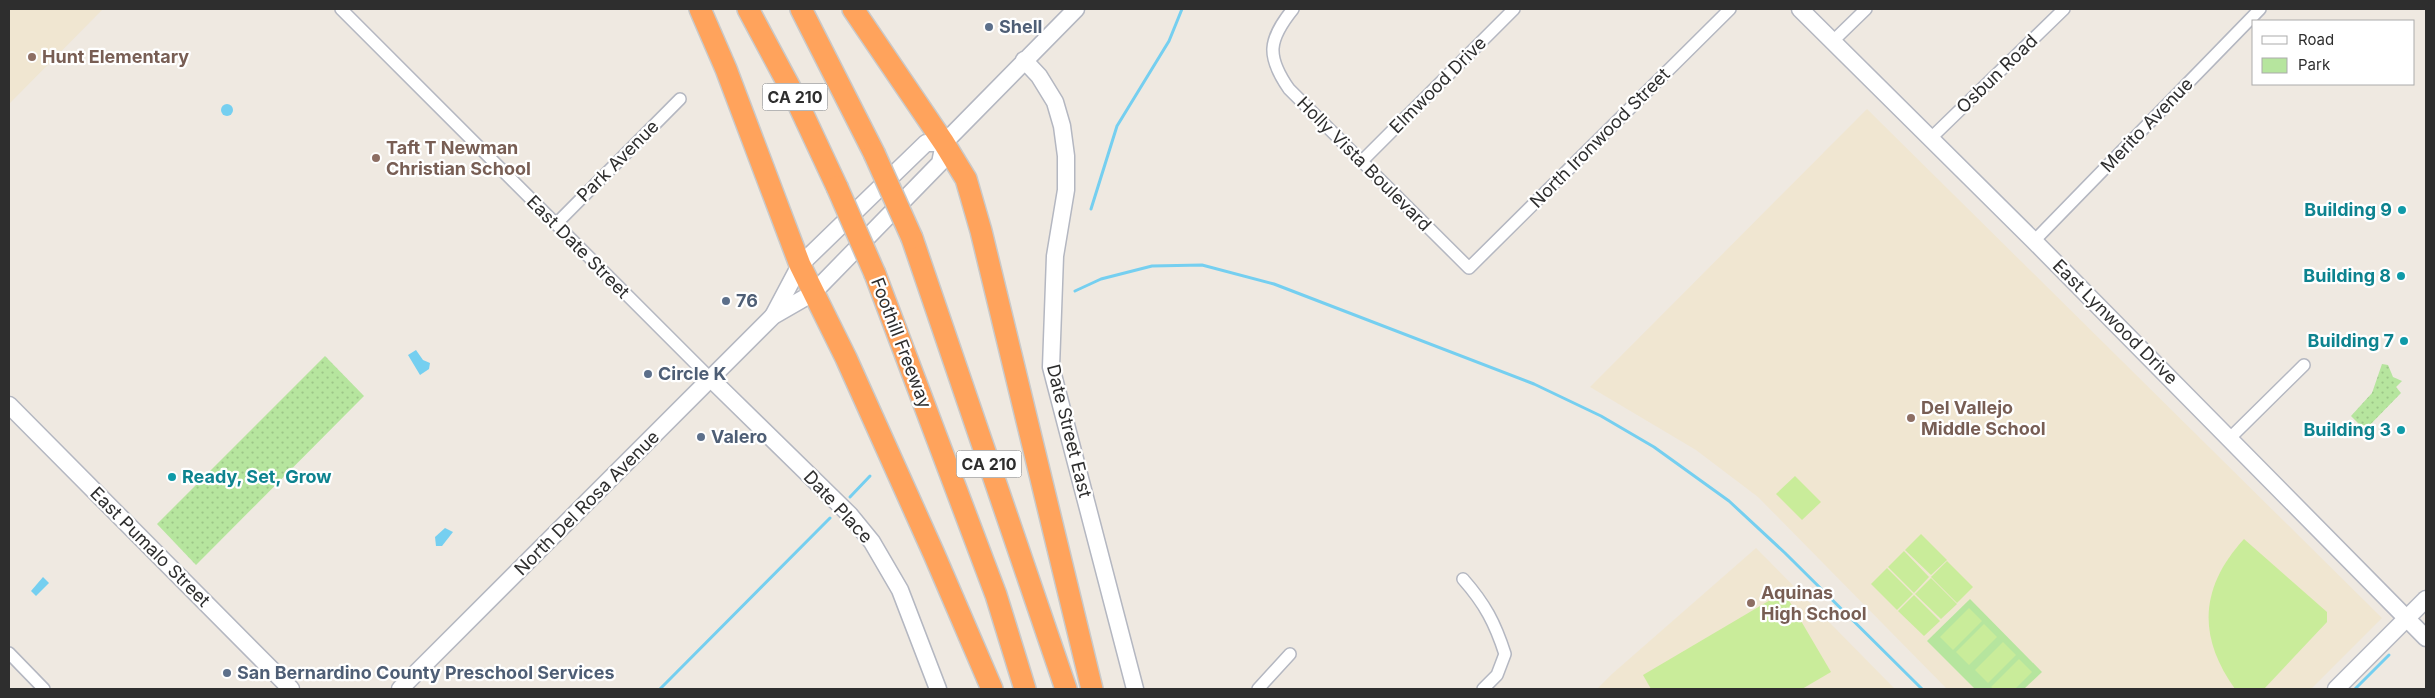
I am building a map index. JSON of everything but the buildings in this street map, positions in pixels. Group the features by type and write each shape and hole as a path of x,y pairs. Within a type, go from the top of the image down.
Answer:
{"highway":[{"path":"700,9 726,69 800,266 846,358 992,689"},
{"name":"Foothill Freeway","path":"748,9 794,95 875,274 996,595 1025,689"},
{"name":"CA 210","path":"801,9 874,153 912,238 1066,689"},
{"path":"854,9 966,179 981,231 1092,689"}],"main road":[{"name":"North Del Rosa Avenue","path":"400,689 773,316 813,293 940,163 944,143 1076,9"},
{"name":"East Lynwood Drive","path":"1800,9 2034,241 2426,638"},
{"name":"Date Street East","path":"1024,60 1039,76 1054,102 1062,126 1066,156 1066,190 1055,256 1051,367 1135,689"},
{"name":"North Del Rosa Avenue","path":"773,316 800,266 926,143 944,143"},
{"name":"Date Place","path":"710,379 850,515 872,542 900,590 938,689"},
{"name":"East Pumalo Street","path":"9,405 291,689"},
{"path":"2336,689 2426,599"}],"street":[{"name":"East Date Street","path":"341,9 710,379"},
{"name":"Holly Vista Boulevard","path":"1292,9 1274,37 1272,51 1276,71 1289,90 1469,268"},
{"name":"Elmwood Drive","path":"1362,161 1514,9"},
{"name":"North Ironwood Street","path":"1469,268 1730,9"},
{"path":"1833,41 1866,9"},
{"name":"Osbun Road","path":"1931,138 2064,9"},
{"name":"Merito Avenue","path":"2034,241 2260,9"},
{"name":"Park Avenue","path":"556,224 680,98"},
{"path":"2230,438 2304,365"},
{"path":"1463,579 1479,597 1494,622 1505,654 1497,675 1483,689"},
{"path":"9,653 44,689"},
{"path":"1258,689 1290,654"}],"shaded area":[{"name":"Hunt Elementary","path":"9,9 103,9 9,104"},
{"name":"Del Vallejo Middle School","path":"1867,109 2382,618 2311,689 1947,689 1758,497 1696,450 1590,387"},
{"name":"Aquinas High School","path":"1756,548 1895,689 1597,689 1612,674"}],"green space":[{"path":"325,356 364,396 196,565 157,524"},
{"path":"2382,364 2388,365 2393,377 2402,381 2396,387 2401,393 2365,430 2351,416 2372,393"},
{"path":"1795,476 1821,502 1802,520 1776,494"},
{"path":"1921,534 1947,560 1931,575 1905,550"},
{"path":"2244,539 2327,612 2327,622 2264,689 2235,689 2214,650 2210,631 2209,612 2212,594 2219,575 2229,557"},
{"path":"1904,551 1929,577 1914,593 1888,567"},
{"path":"1947,561 1973,587 1957,603 1931,577"},
{"path":"1887,568 1913,594 1897,610 1871,584"},
{"path":"1931,578 1957,604 1941,619 1915,594"},
{"path":"1784,592 1831,672 1802,689 1651,689 1643,675"},
{"path":"1914,595 1940,621 1924,636 1898,611"},
{"path":"1970,599 2042,672 2024,689 1975,689 1927,641"},
{"path":"1969,608 1982,621 1953,650 1940,637"},
{"path":"1984,624 1997,637 1969,665 1956,652"},
{"path":"2003,642 2016,655 1988,683 1975,670"},
{"path":"2019,659 2032,672 2015,689 1994,689 1991,687"}],"water":[{"path":"229,104 232,105 232,115 225,116 222,115 221,108 222,105"},
{"path":"416,350 423,360 430,363 429,369 420,375 408,355"},
{"path":"445,528 453,532 442,546 436,546 435,537"},
{"path":"43,577 49,583 36,596 31,591"}],"waterway":[{"path":"1091,209 1117,126 1169,41 1182,9"},
{"path":"1075,291 1101,279 1152,266 1202,265 1274,284 1534,384 1601,416 1654,447 1729,501 1785,553 1922,689"},
{"path":"850,497 870,476"},
{"path":"660,689 830,518"},
{"path":"2355,689 2389,655"}],"place":[{"name":"Shell","path":"989,27"},
{"name":"Hunt Elementary","path":"32,57"},
{"name":"Taft T Newman Christian School","path":"376,158"},
{"name":"Building 9","path":"2402,210"},
{"name":"Building 8","path":"2401,276"},
{"name":"76","path":"726,301"},
{"name":"Building 7","path":"2404,341"},
{"name":"Circle K","path":"648,374"},
{"name":"Del Vallejo Middle School","path":"1911,418"},
{"name":"Building 3","path":"2401,430"},
{"name":"Valero","path":"701,437"},
{"name":"Ready, Set, Grow","path":"172,477"},
{"name":"Aquinas High School","path":"1751,603"},
{"name":"San Bernardino County Preschool Services","path":"227,673"}]}
